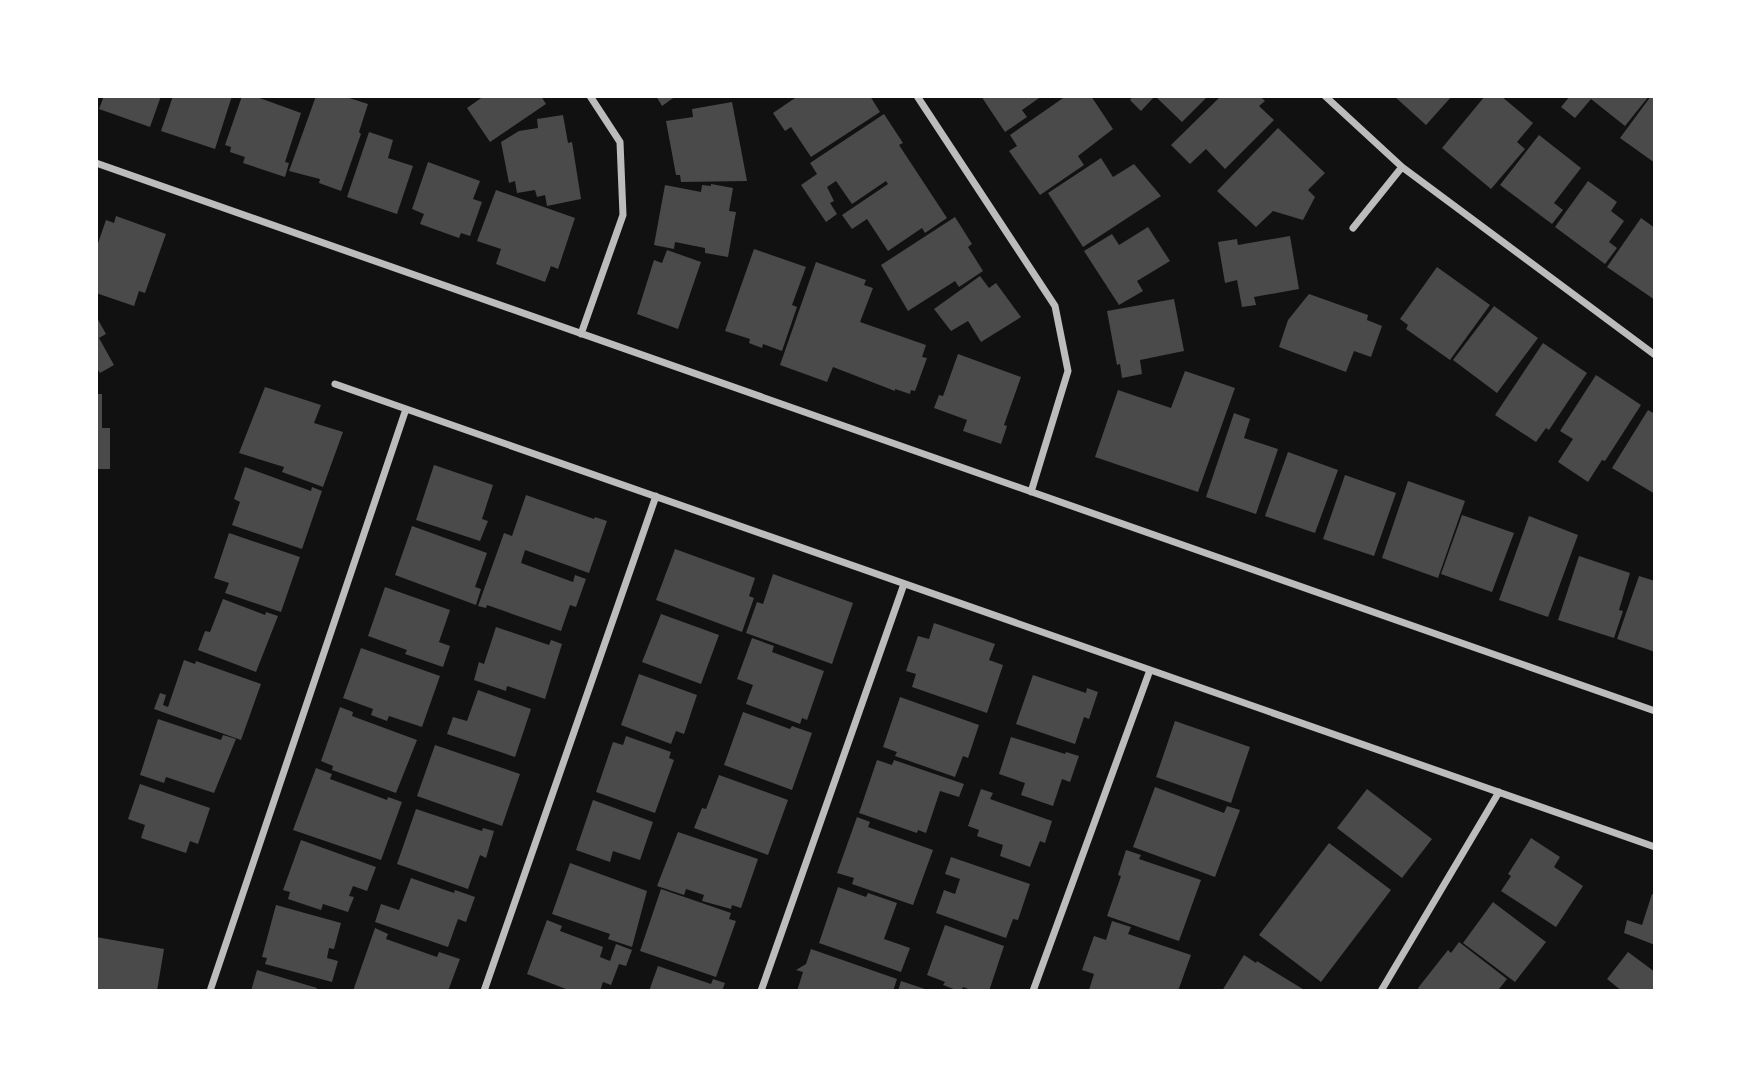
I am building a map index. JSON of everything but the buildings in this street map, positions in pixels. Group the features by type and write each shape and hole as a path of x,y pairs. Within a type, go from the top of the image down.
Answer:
{"street":[{"path":"581,334 623,215 620,142 590,96"},
{"path":"917,96 1055,306 1068,371 1031,492"},
{"path":"1325,96 1402,167 1655,355"},
{"path":"96,163 1655,711"},
{"path":"1353,229 1402,167"},
{"path":"335,384 1655,847"},
{"path":"209,991 406,409"},
{"path":"484,991 656,496"},
{"path":"761,991 904,584"},
{"path":"1033,991 1150,670"},
{"path":"1381,991 1499,793"}]}
